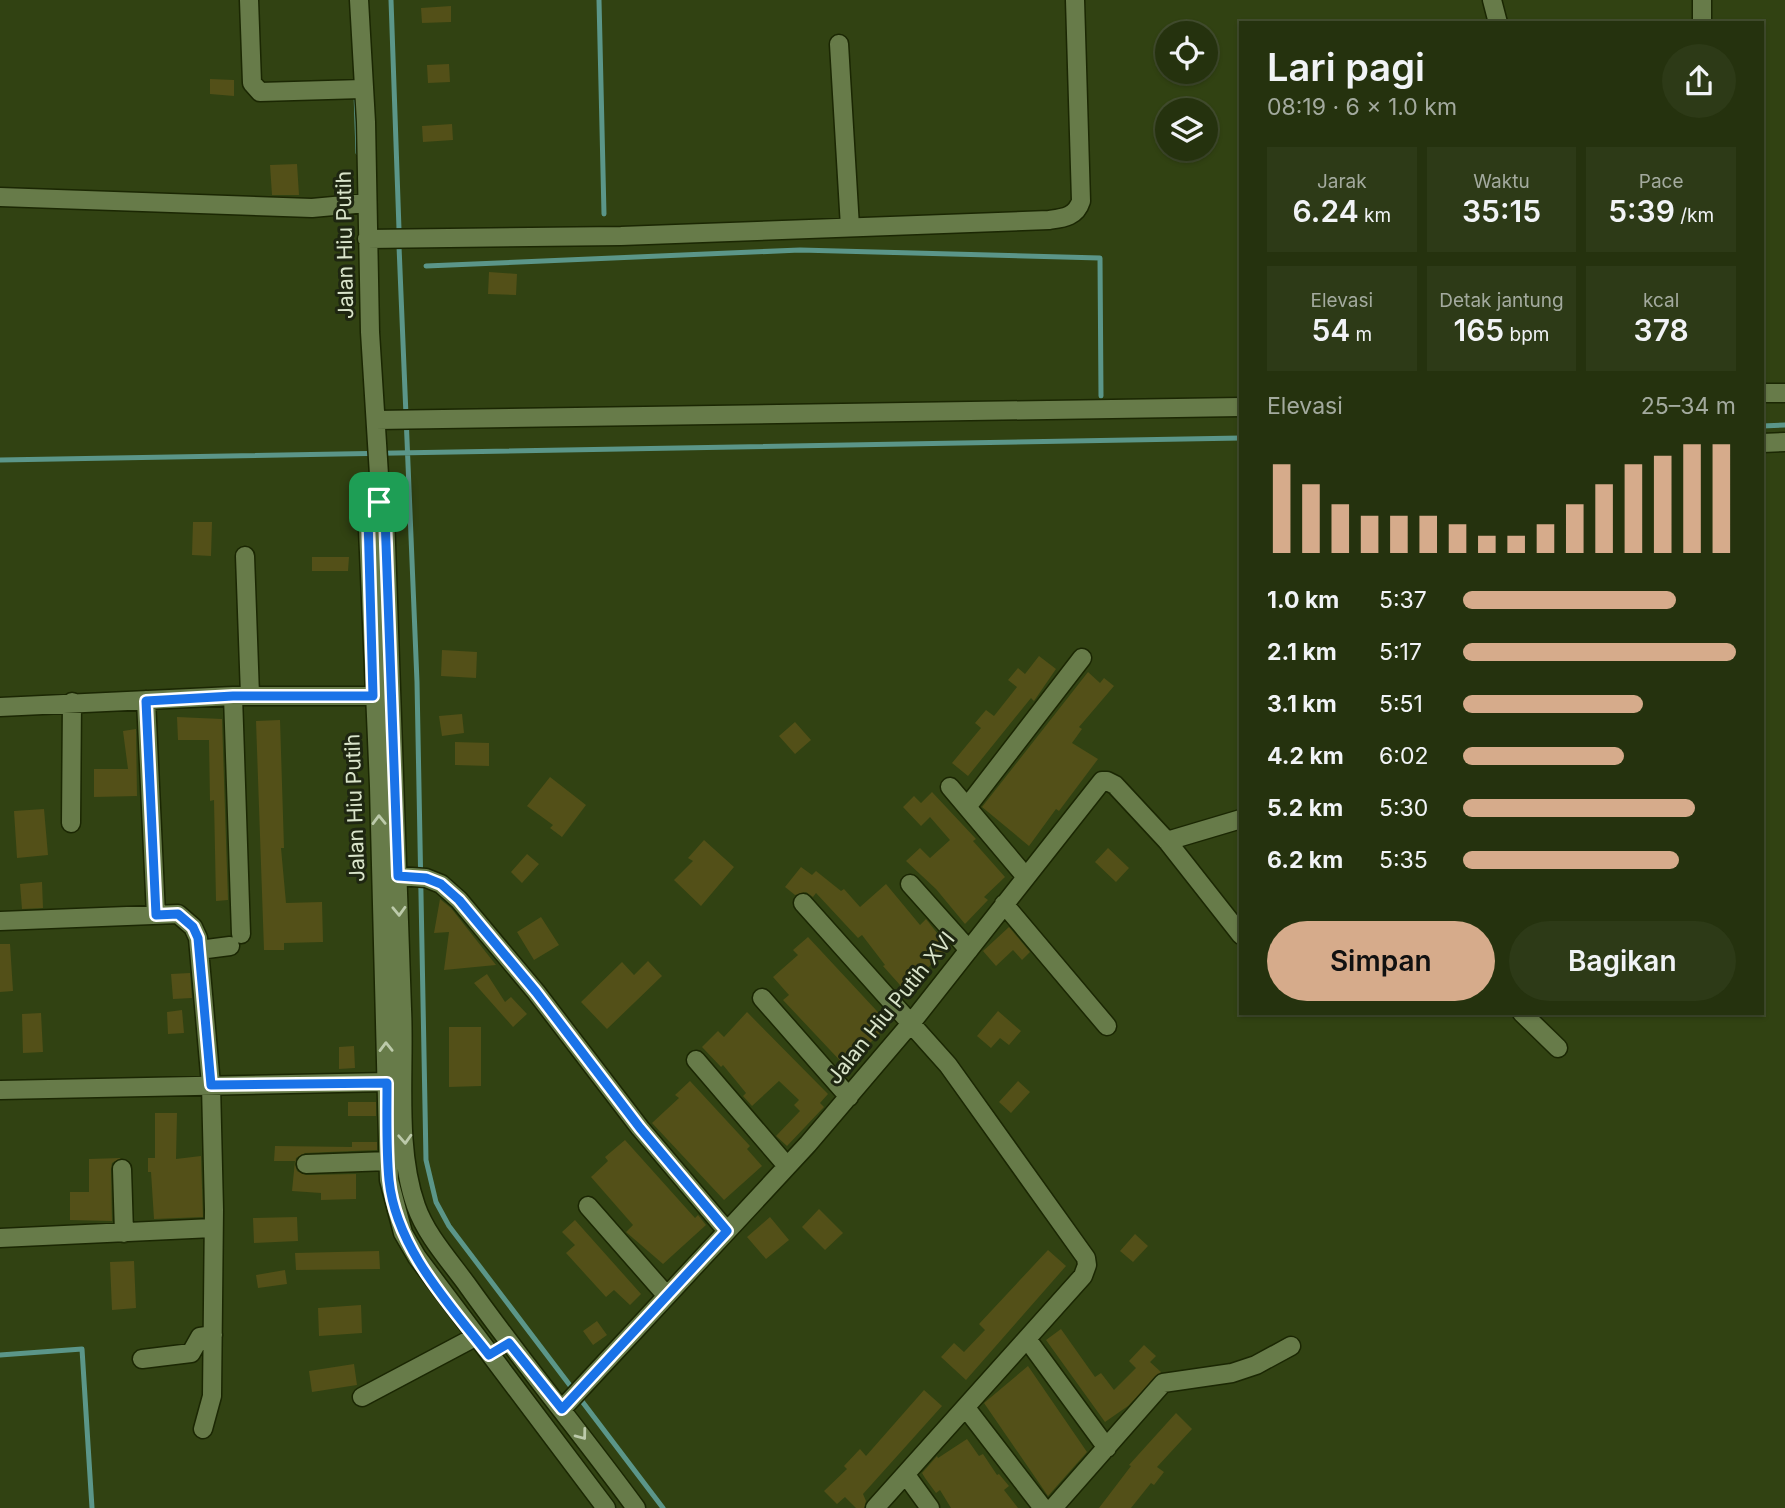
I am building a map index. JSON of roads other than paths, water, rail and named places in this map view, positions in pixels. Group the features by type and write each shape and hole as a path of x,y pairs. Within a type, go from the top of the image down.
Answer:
{"street":[{"path":"249,0 252,83 256,89 260,92 362,89"},
{"name":"Jalan Hiu Putih","path":"359,0 379,471 379,502 368,517 373,696 393,986 387,1083 389,1161 394,1205 403,1233 417,1257 606,1508"},
{"path":"368,239 621,236 1049,220 1070,216 1079,208 1081,201 1075,0"},
{"path":"1492,0 1497,21"},
{"path":"1702,0 1702,21"},
{"path":"839,44 850,227"},
{"path":"0,197 312,208 366,204"},
{"path":"1764,393 1785,393"},
{"path":"376,423 1239,407"},
{"path":"1764,443 1785,442"},
{"path":"379,502 385,516 398,876 393,986 405,1143 415,1205 430,1233 509,1343 636,1508"},
{"path":"199,950 236,940 245,556"},
{"path":"967,807 1082,658"},
{"path":"0,707 242,696 373,696"},
{"path":"146,701 156,915"},
{"path":"71,823 72,702"},
{"name":"Jalan Hiu Putih XVI","path":"562,1409 849,1097 912,1022 1102,781 1115,785 1167,841 1239,932"},
{"path":"950,787 1026,877"},
{"path":"1167,841 1239,820"},
{"path":"398,876 426,878 441,884 459,900 536,992 640,1128 727,1231"},
{"path":"910,884 969,950"},
{"path":"803,903 948,1065 1086,1258 1087,1265 1083,1276 875,1508"},
{"path":"1004,904 1107,1026"},
{"path":"0,922 178,914 193,927 199,950 211,1085 212,1396 203,1429"},
{"path":"762,998 849,1097"},
{"path":"1524,1015 1558,1048"},
{"path":"696,1060 787,1166"},
{"path":"0,1090 387,1083"},
{"path":"306,1164 389,1161"},
{"path":"122,1169 124,1233"},
{"path":"589,1206 667,1296"},
{"path":"0,1238 213,1228"},
{"path":"142,1359 191,1353 200,1337 212,1335"},
{"path":"362,1397 475,1337"},
{"path":"1027,1339 1107,1448"},
{"path":"489,1355 509,1343"},
{"path":"1053,1508 1163,1383 1232,1373 1256,1366 1291,1346"},
{"path":"967,1408 1043,1508"},
{"path":"906,1475 930,1508"}],"waterway":[{"path":"391,0 399,229"},
{"path":"599,0 604,214"},
{"path":"356,93 358,153"},
{"path":"399,246 417,682 426,1160 436,1202 449,1226 663,1508"},
{"path":"426,266 800,250 1100,258 1101,396"},
{"path":"1764,426 1785,425"},
{"path":"0,460 1239,438"},
{"path":"0,1355 82,1349 92,1508"}]}
